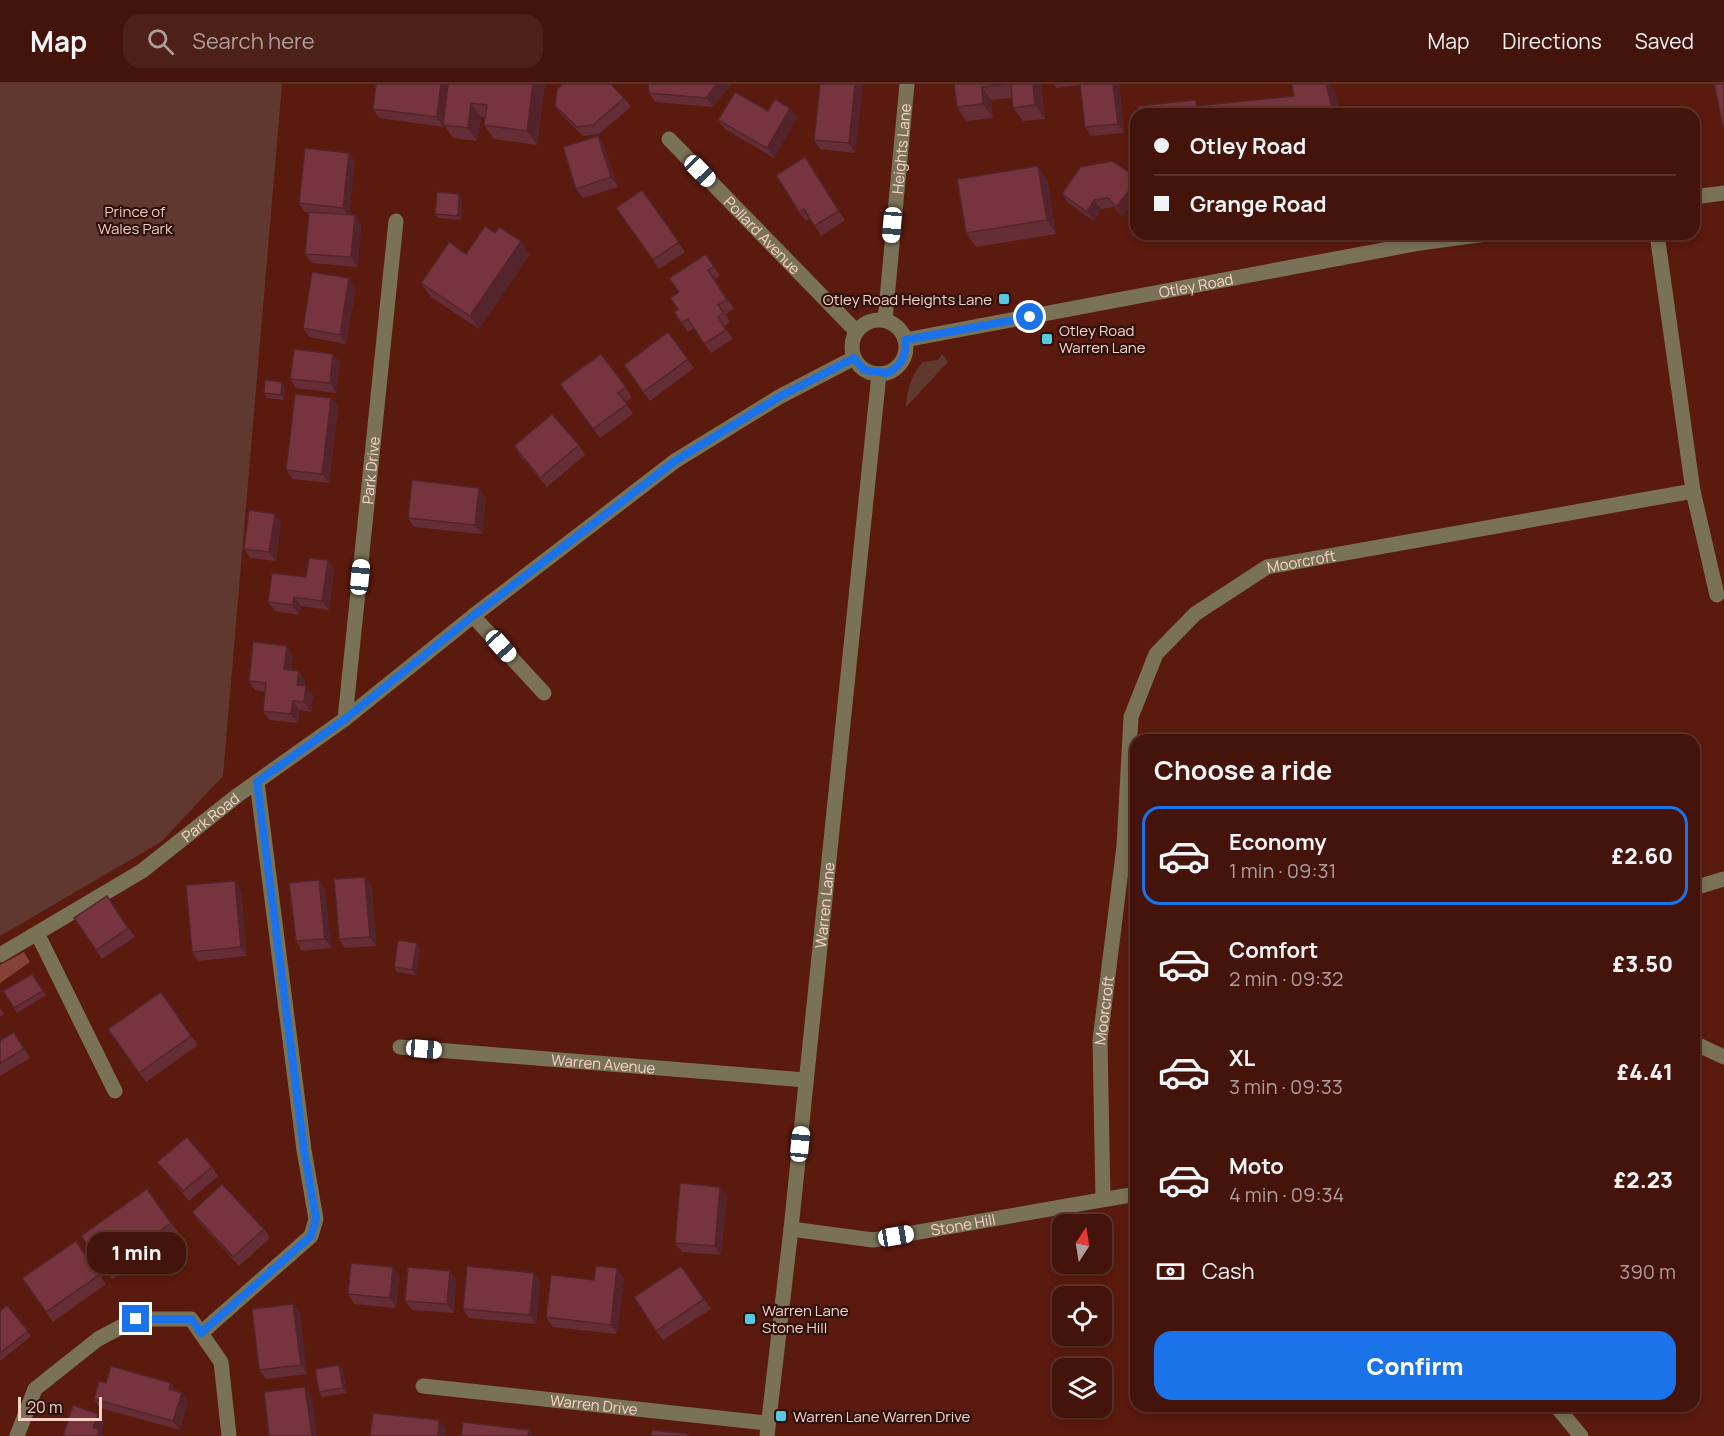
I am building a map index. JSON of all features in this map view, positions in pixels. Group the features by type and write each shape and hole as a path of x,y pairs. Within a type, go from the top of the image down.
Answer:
{"street":[{"name":"Heights Lane","path":"885,320 907,84"},
{"name":"Pollard Avenue","path":"669,139 856,330"},
{"path":"1700,196 1724,193"},
{"name":"Park Drive","path":"345,719 396,221"},
{"name":"Otley Road","path":"905,340 1442,240"},
{"path":"1658,240 1693,491 1717,595"},
{"path":"885,320 898,327 905,340 904,357 900,364 887,373 879,374 864,370 854,358 851,344 856,330 869,321 885,320"},
{"name":"Park Road","path":"0,955 38,935 141,871 257,782 345,719 473,616 675,461 779,397 854,358"},
{"name":"Warren Lane","path":"767,1430 791,1229 879,374"},
{"name":"Moorcroft","path":"1131,734 1131,717 1156,654 1195,614 1267,567 1693,491"},
{"path":"473,616 544,693"},
{"path":"201,1333 311,1236 316,1219 304,1150 257,782"},
{"name":"Moorcroft","path":"1103,1199 1100,1040 1130,847"},
{"path":"1700,886 1724,879"},
{"path":"38,935 115,1091"},
{"path":"1700,1046 1724,1057"},
{"name":"Warren Avenue","path":"400,1047 806,1080"},
{"name":"Stone Hill","path":"791,1229 873,1240 1130,1195"},
{"path":"17,1436 35,1389 98,1339 136,1319 191,1319 221,1362 229,1436"},
{"name":"Warren Drive","path":"423,1386 767,1430"},
{"path":"1561,1412 1581,1436"}],"green space":[{"name":"Prince of Wales Park","path":"0,84 282,84 223,776 161,842 0,936"},
{"path":"942,354 948,362 906,407 910,383 922,362 938,360"}],"shaded area":[{"path":"24,952 30,962 0,983 0,965"}],"building":[{"path":"376,84 441,84 437,117 373,109"},
{"path":"448,84 533,84 527,131 484,125 487,105 471,103 468,128 443,125"},
{"path":"563,84 611,84 624,98 593,125 577,127 555,106 557,89"},
{"path":"648,84 717,84 706,98 649,93"},
{"path":"820,84 855,84 849,143 814,140"},
{"path":"954,84 1008,84 982,87 983,104 957,107"},
{"path":"1011,84 1033,84 1035,105 1013,108"},
{"path":"1080,84 1113,84 1118,124 1085,127"},
{"path":"1292,84 1326,84 1332,108 1138,108 1138,106 1195,100 1197,106 1294,96"},
{"path":"1714,84 1724,84 1724,127 1723,127"},
{"path":"735,92 768,111 775,99 790,108 767,148 718,120"},
{"path":"598,136 611,177 576,189 563,147"},
{"path":"305,148 349,153 343,208 299,203"},
{"path":"805,157 839,211 814,226 804,209 799,212 776,175"},
{"path":"1112,161 1130,173 1130,190 1116,207 1108,198 1094,200 1087,212 1062,194 1080,167"},
{"path":"1038,166 1047,220 966,233 957,179"},
{"path":"642,190 679,242 653,260 616,208"},
{"path":"437,192 459,194 458,216 435,214"},
{"path":"309,212 355,215 351,257 305,254"},
{"path":"485,226 495,233 499,227 521,241 470,316 421,283 449,242 466,254"},
{"path":"706,254 714,267 708,270 727,300 718,305 724,313 718,317 726,330 704,344 688,319 681,323 674,312 678,309 670,298 679,292 669,278"},
{"path":"312,272 349,278 340,335 303,328"},
{"path":"668,332 688,359 643,392 624,365"},
{"path":"294,349 333,354 330,383 290,379"},
{"path":"601,354 626,387 618,393 627,404 593,429 560,384"},
{"path":"265,380 282,382 281,395 264,393"},
{"path":"295,394 331,398 322,474 286,470"},
{"path":"552,414 579,445 540,478 514,446"},
{"path":"412,480 479,488 475,525 408,518"},
{"path":"249,510 275,514 269,552 244,549"},
{"path":"309,558 328,560 322,601 294,597 293,605 268,602 272,573 306,577"},
{"path":"253,642 287,646 284,669 299,671 297,685 306,686 304,702 293,701 291,714 263,711 266,683 249,681"},
{"path":"365,877 370,937 339,939 334,879"},
{"path":"319,880 325,939 296,941 289,883"},
{"path":"235,881 241,947 192,952 186,885"},
{"path":"107,896 128,928 96,950 74,918"},
{"path":"398,940 417,943 412,970 394,967"},
{"path":"32,974 43,991 14,1008 3,991"},
{"path":"161,992 191,1036 139,1073 108,1029"},
{"path":"14,1032 24,1049 0,1063 0,1039"},
{"path":"187,1137 212,1167 183,1191 157,1162"},
{"path":"680,1183 720,1187 715,1246 675,1243"},
{"path":"222,1184 264,1229 233,1257 192,1212"},
{"path":"147,1189 171,1223 105,1270 81,1236"},
{"path":"76,1241 99,1275 46,1312 22,1278"},
{"path":"351,1263 393,1267 390,1298 348,1294"},
{"path":"467,1266 534,1273 530,1315 463,1309"},
{"path":"596,1266 617,1268 611,1325 546,1317 551,1275 594,1280"},
{"path":"681,1266 704,1299 656,1331 634,1297"},
{"path":"408,1267 450,1271 447,1304 405,1301"},
{"path":"293,1304 301,1365 259,1370 252,1309"},
{"path":"7,1305 28,1331 0,1353 0,1311"},
{"path":"339,1365 343,1388 319,1392 315,1369"},
{"path":"111,1366 171,1383 169,1389 182,1393 173,1421 94,1399 99,1381 106,1383"},
{"path":"305,1387 312,1436 269,1436 264,1392"},
{"path":"73,1405 98,1414 93,1428 99,1429 97,1436 63,1436"},
{"path":"373,1413 439,1420 438,1436 370,1436"},
{"path":"463,1422 529,1430 528,1436 461,1436"},
{"path":"652,1430 688,1434 688,1436 651,1436"}],"place":[{"name":"Otley Road Heights Lane","path":"1004,299"},
{"name":"Otley Road Warren Lane","path":"1047,339"},
{"name":"Warren Lane Stone Hill","path":"750,1319"},
{"name":"Warren Lane Warren Drive","path":"781,1416"}],"route":[{"path":"136,1319 191,1319 201,1333 311,1236 316,1219 304,1150 257,782 345,719 473,616 675,461 779,397 854,358 864,370 871,373 887,373 900,364 904,357 905,340 1030,317"}]}
